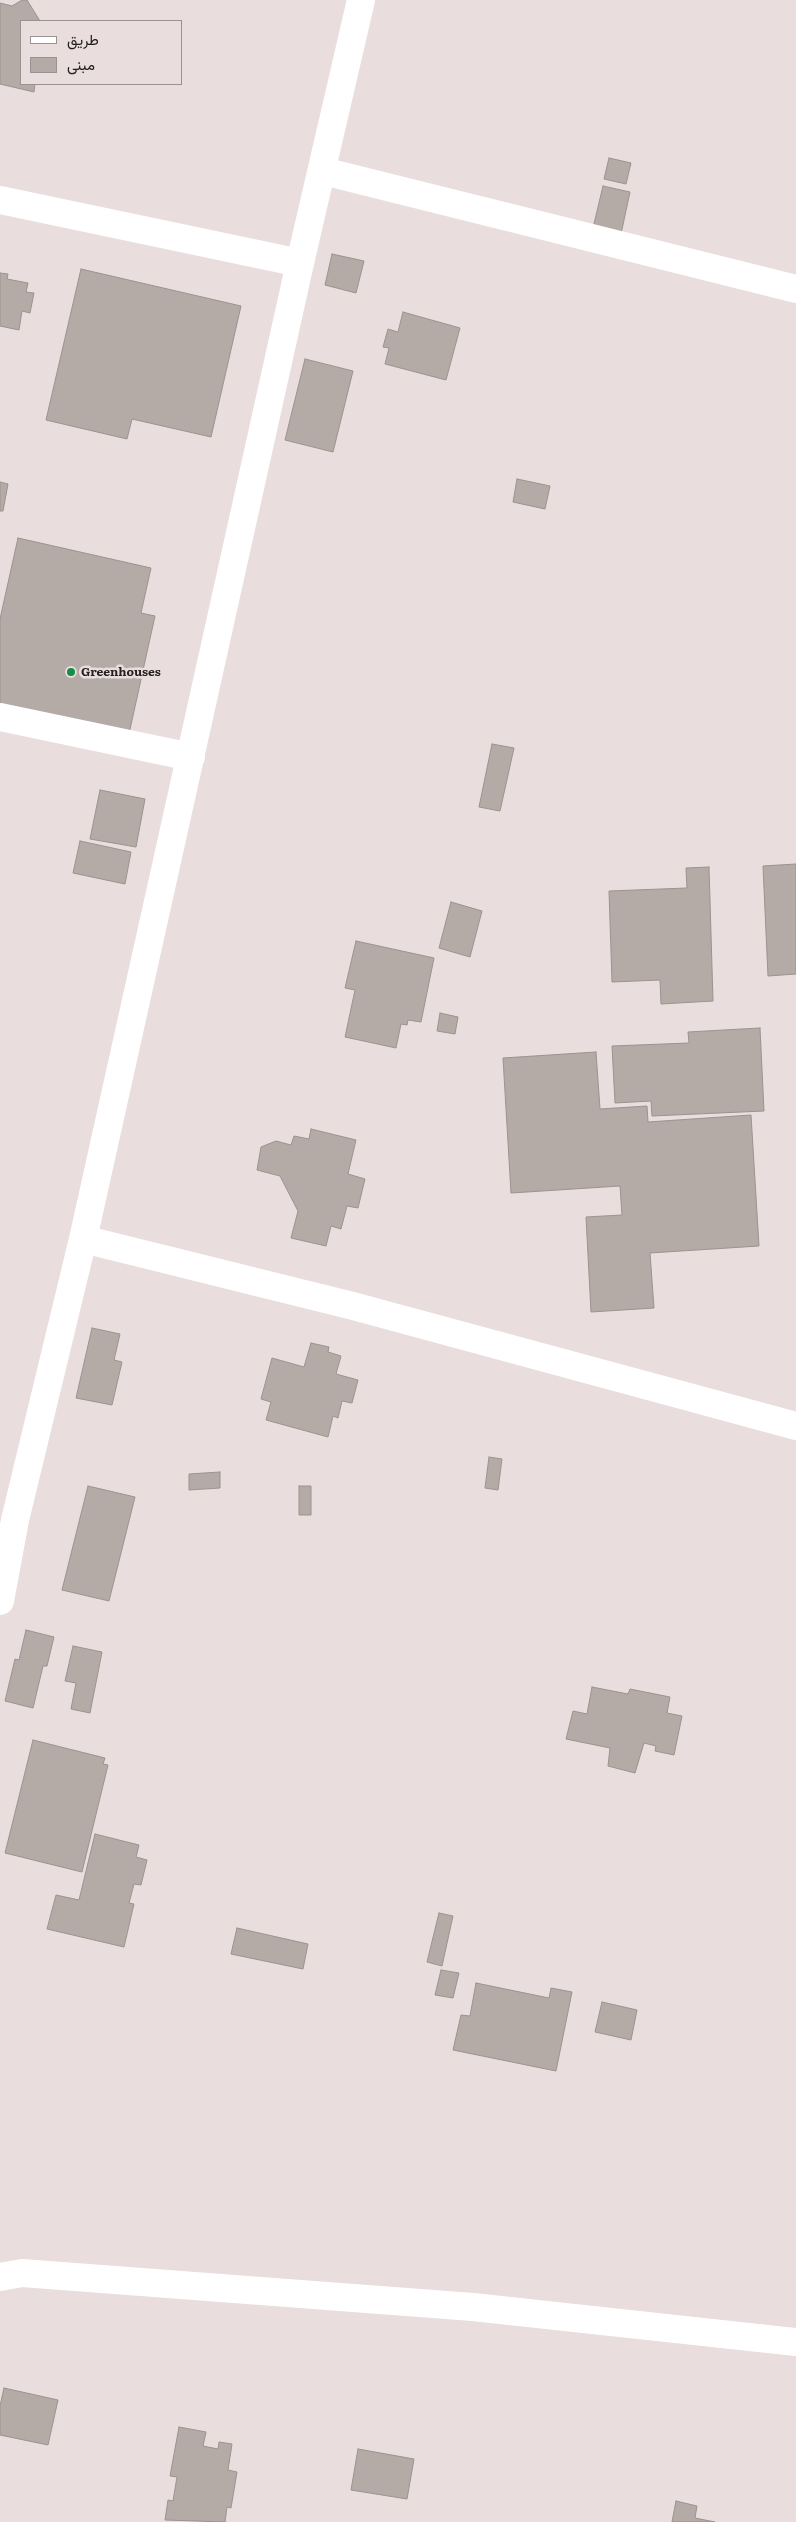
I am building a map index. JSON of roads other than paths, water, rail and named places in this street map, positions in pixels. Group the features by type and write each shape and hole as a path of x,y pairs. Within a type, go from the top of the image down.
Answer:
{"street":[{"path":"0,1601 16,1520 83,1239 300,263 323,171 361,0"},
{"path":"323,171 796,289"},
{"path":"0,200 300,263"},
{"path":"0,717 191,757"},
{"path":"83,1239 362,1309 796,1426"},
{"path":"0,2277 22,2273 472,2307 796,2342"}],"place":[{"name":"Greenhouses","path":"71,672"}]}
